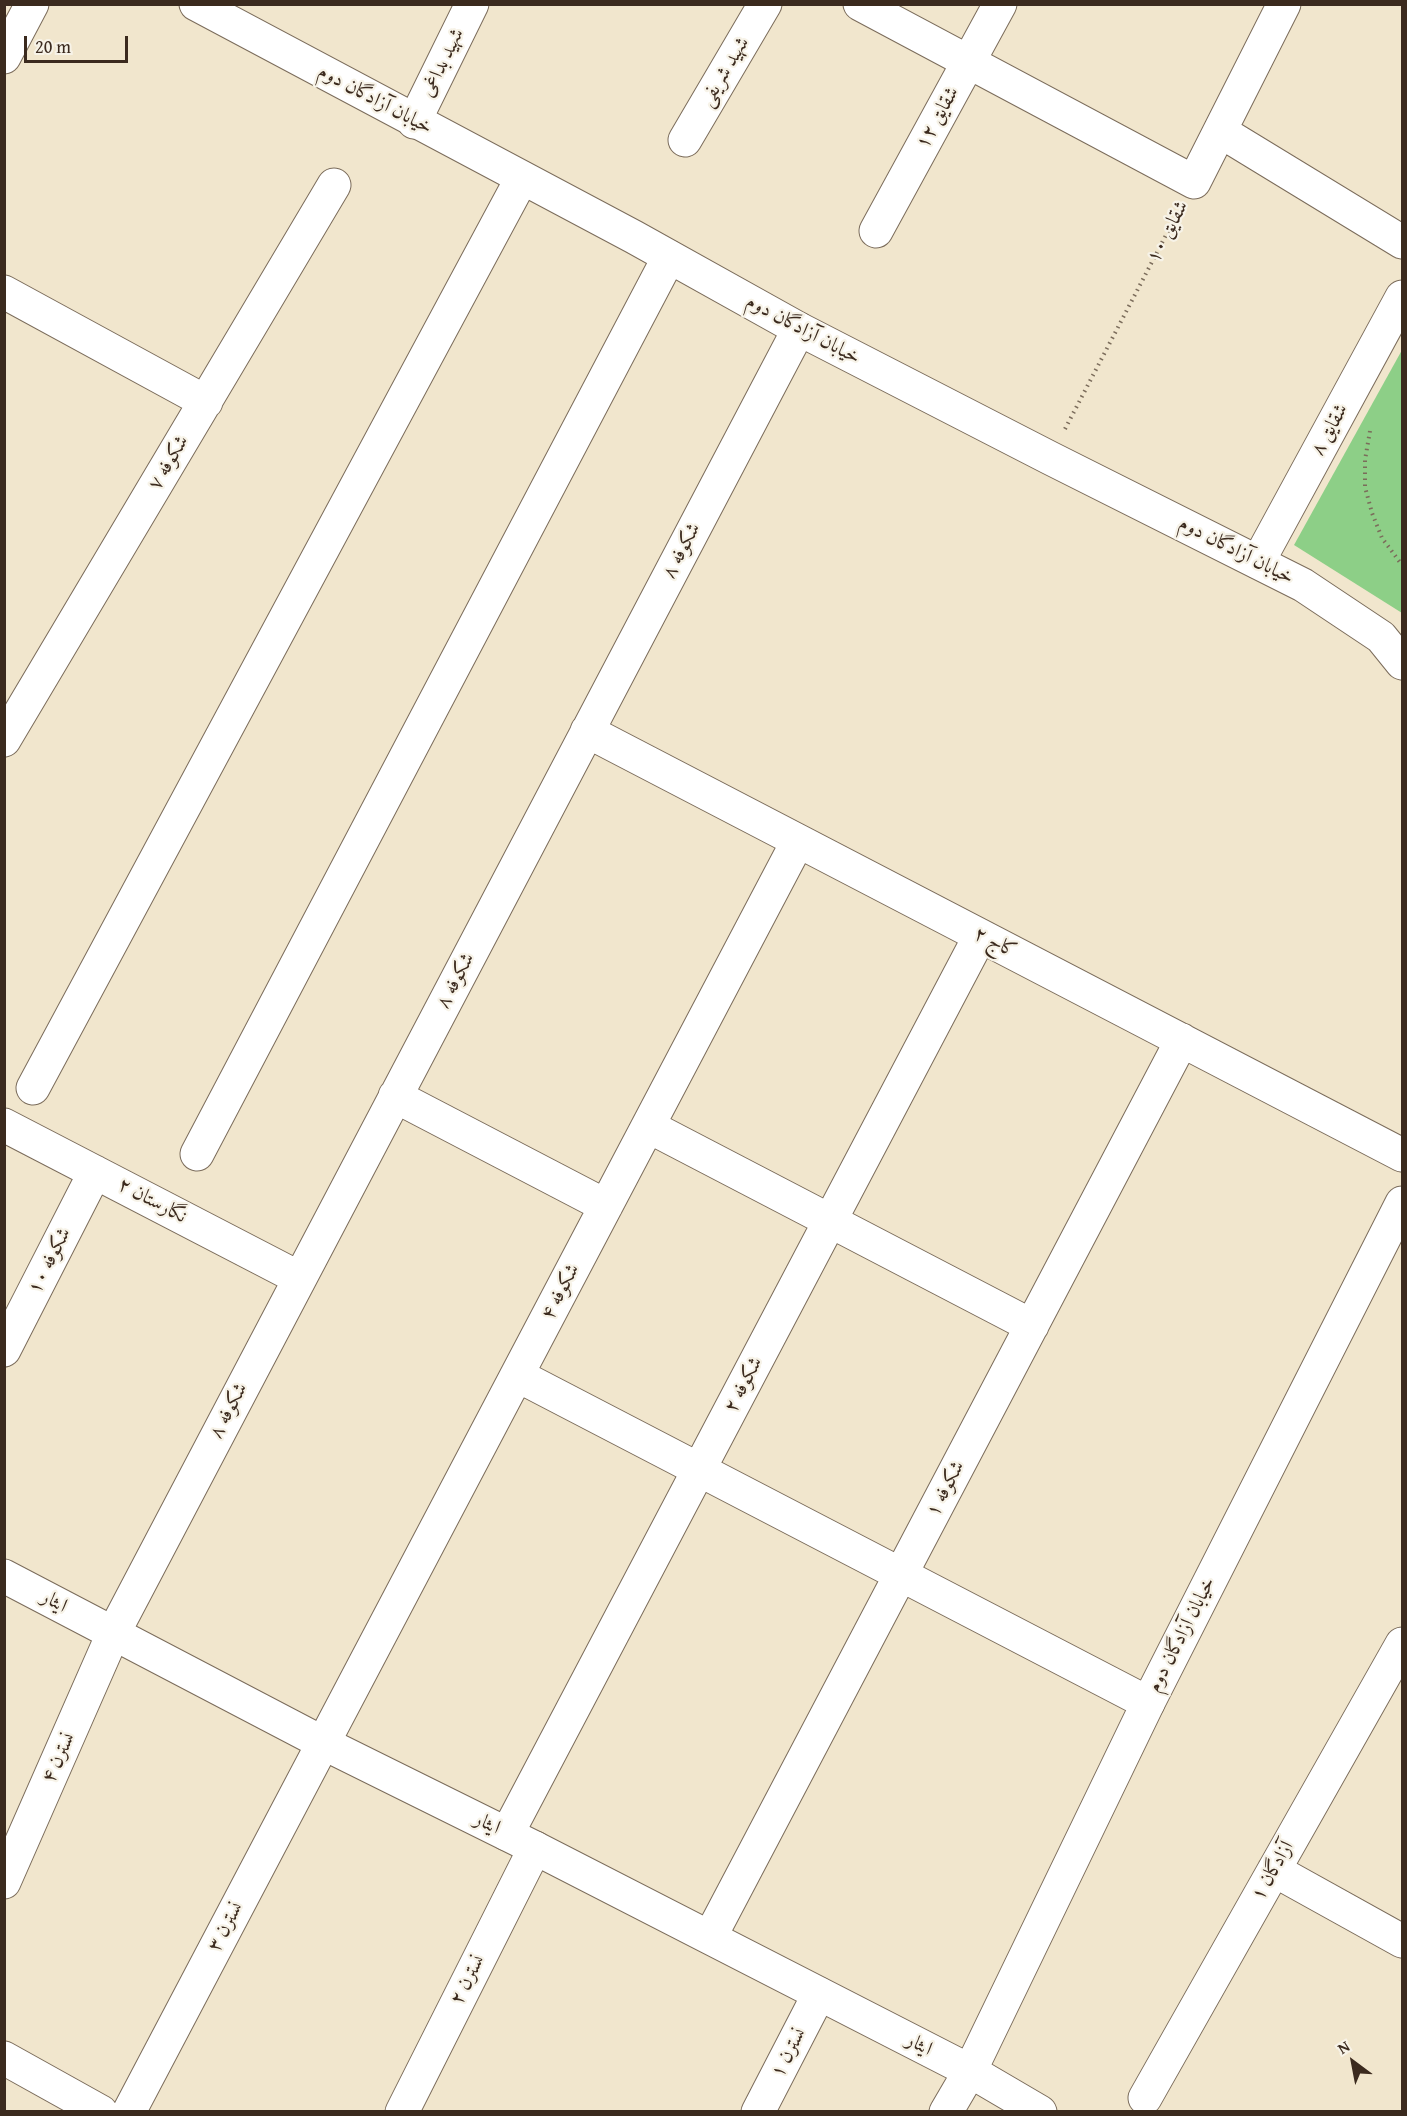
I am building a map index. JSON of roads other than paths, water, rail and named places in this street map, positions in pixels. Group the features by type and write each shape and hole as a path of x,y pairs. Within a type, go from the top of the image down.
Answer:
{"street":[{"path":"4,57 32,4"},
{"name":"خیابان آزادگان دوم","path":"196,4 799,329 1303,585 1382,637 1402,663"},
{"name":"شهید بداغی","path":"414,122 471,4"},
{"name":"شهید شریفی","path":"685,140 765,4"},
{"path":"860,4 969,62"},
{"name":"شقایق ۱۲","path":"876,231 1000,4"},
{"name":"شقایق ۱۰","path":"969,62 1194,182 1284,4"},
{"path":"1220,131 1402,242"},
{"path":"33,1088 522,178"},
{"name":"شکوفه ۷","path":"4,740 334,185"},
{"path":"197,1154 669,257"},
{"path":"4,292 206,402"},
{"name":"شقایق ۸","path":"1258,562 1402,297"},
{"name":"شکوفه ۸","path":"113,1634 799,329"},
{"name":"کاج ۲","path":"587,731 1402,1155"},
{"name":"شکوفه ۴","path":"323,1743 798,841"},
{"name":"شکوفه ۲","path":"521,1841 699,1469 980,936"},
{"name":"شکوفه ۱","path":"710,1937 1182,1040"},
{"path":"395,1096 606,1206"},
{"name":"نگارستان ۲","path":"4,1125 299,1278"},
{"path":"648,1126 1032,1326"},
{"name":"شکوفه ۱۰","path":"4,1350 95,1172"},
{"name":"خیابان آزادگان دوم","path":"946,2112 970,2071 1148,1703 1402,1203"},
{"path":"517,1375 1148,1703"},
{"name":"ایثار","path":"4,1575 323,1743 521,1841 970,2071 1040,2112"},
{"name":"نسترن ۴","path":"4,1882 16,1821 81,1712 113,1634"},
{"name":"آزادگان ۱","path":"1145,2098 1402,1644"},
{"name":"نسترن ۳","path":"129,2112 323,1743"},
{"name":"نسترن ۲","path":"402,2112 521,1841"},
{"path":"1274,1870 1402,1941"},
{"name":"نسترن ۱","path":"758,2112 819,1994"},
{"path":"4,2058 100,2112"}]}
